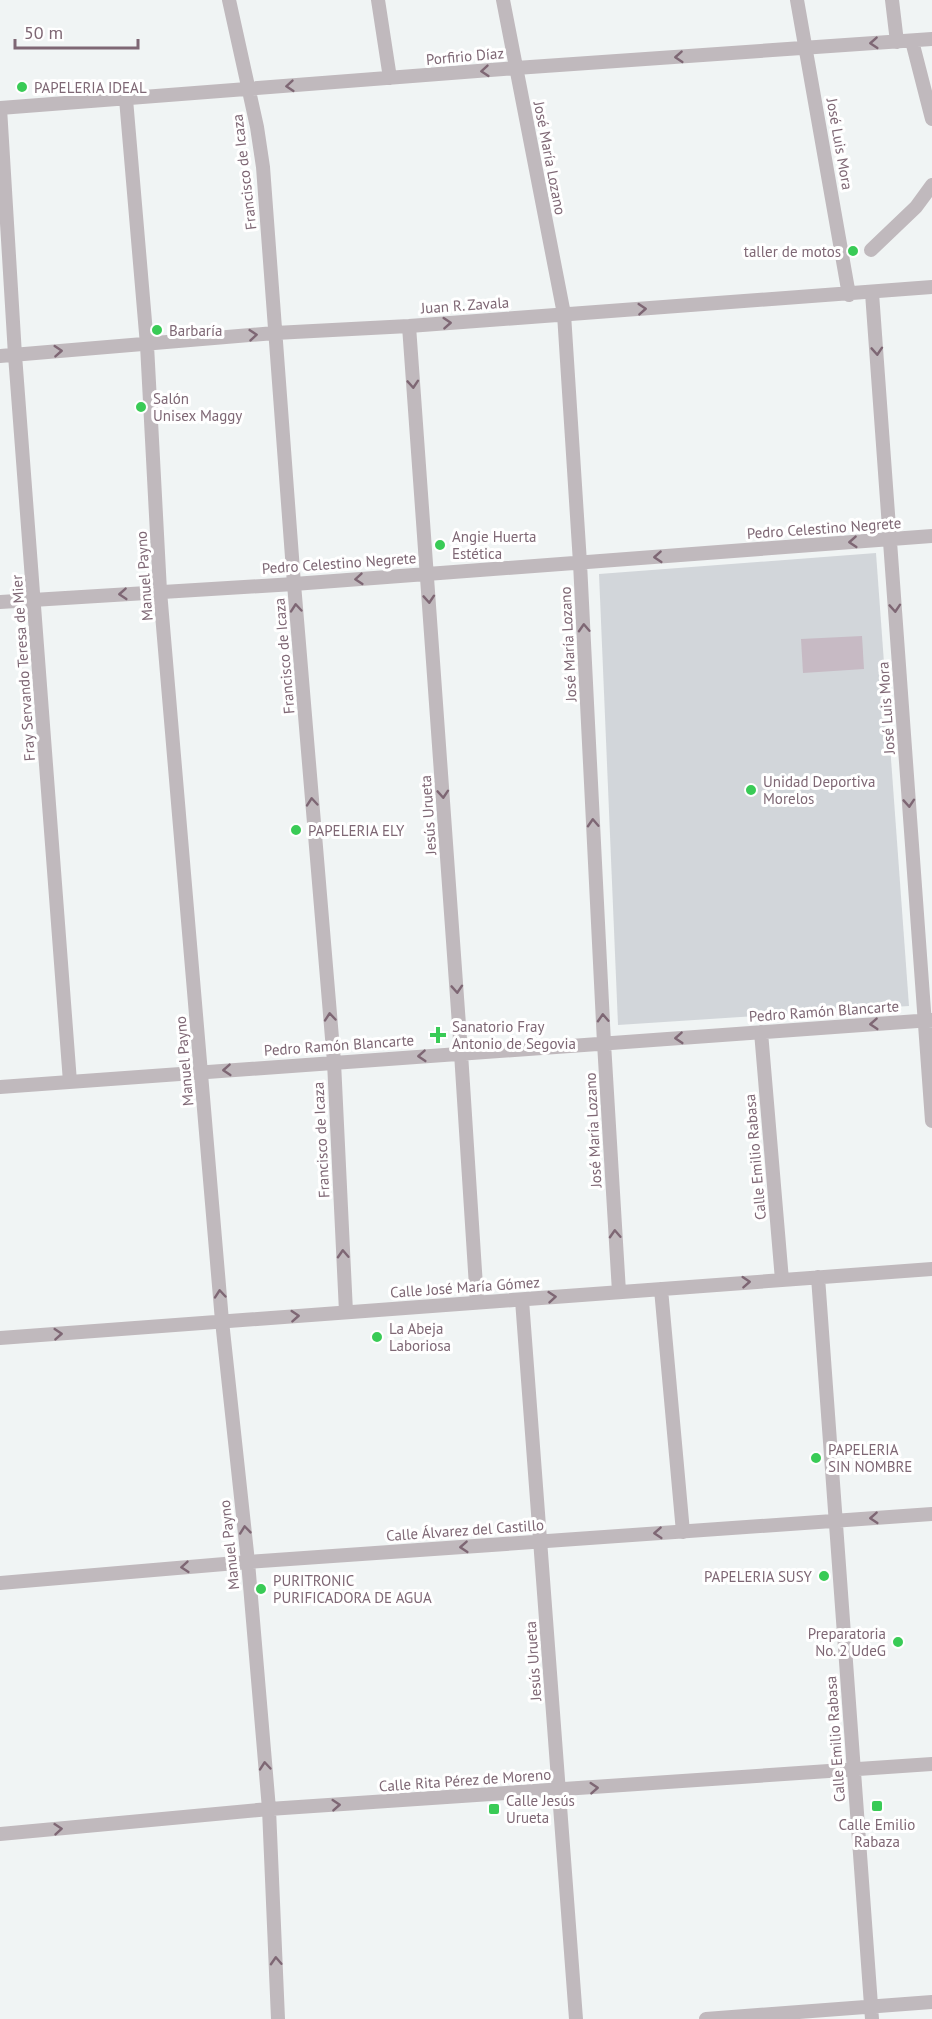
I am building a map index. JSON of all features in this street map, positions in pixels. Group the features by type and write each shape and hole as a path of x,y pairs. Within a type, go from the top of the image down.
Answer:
{"street":[{"name":"Francisco de Icaza","path":"229,0 263,167 294,584 334,1062 346,1312"},
{"path":"378,0 390,78"},
{"name":"José María Lozano","path":"503,0 564,314 580,563 619,1292"},
{"name":"José Luis Mora","path":"797,0 849,295"},
{"path":"892,0 897,42"},
{"name":"Porfirio Díaz","path":"0,108 932,39"},
{"path":"912,41 932,119"},
{"name":"Manuel Payno","path":"126,99 147,345 160,591 222,1321 248,1562 269,1809 278,2019"},
{"name":"Fray Servando Teresa de Mier","path":"0,108 15,355 70,1082"},
{"path":"872,250 916,207 932,185"},
{"name":"Juan R. Zavala","path":"0,356 275,333 409,326 849,295 932,287"},
{"name":"José Luis Mora","path":"872,293 928,1020 932,1121"},
{"name":"Jesús Urueta","path":"409,326 477,1302"},
{"name":"Pedro Celestino Negrete","path":"0,602 294,584 932,536"},
{"name":"Pedro Ramón Blancarte","path":"0,1087 928,1020"},
{"name":"Calle Emilio Rabasa","path":"761,1032 782,1280"},
{"name":"Calle José María Gómez","path":"0,1338 932,1269"},
{"name":"Calle Emilio Rabasa","path":"818,1277 872,2013"},
{"path":"661,1289 683,1532"},
{"name":"Jesús Urueta","path":"522,1300 576,2019"},
{"name":"Calle Álvarez del Castillo","path":"0,1583 248,1562 932,1514"},
{"name":"Calle Rita Pérez de Moreno","path":"0,1834 269,1809 932,1764"},
{"path":"706,2019 872,2013 932,2002"}],"shaded area":[{"name":"Unidad Deportiva Morelos","path":"876,553 909,1006 618,1025 599,574"},
{"path":"862,636 864,669 803,673 801,639"}],"place":[{"name":"PAPELERIA IDEAL","path":"22,87"},
{"name":"taller de motos","path":"853,251"},
{"name":"Barbaría","path":"157,330"},
{"name":"Salón Unisex Maggy","path":"141,407"},
{"name":"Angie Huerta Estética","path":"440,545"},
{"name":"Unidad Deportiva Morelos","path":"751,790"},
{"name":"PAPELERIA ELY","path":"296,830"},
{"name":"Sanatorio Fray Antonio de Segovia","path":"438,1035"},
{"name":"La Abeja Laboriosa","path":"377,1337"},
{"name":"PAPELERIA SIN NOMBRE","path":"816,1458"},
{"name":"PAPELERIA SUSY","path":"824,1576"},
{"name":"PURITRONIC PURIFICADORA DE AGUA","path":"261,1589"},
{"name":"Preparatoria No. 2 UdeG","path":"898,1642"},
{"name":"Calle Emilio Rabaza","path":"877,1806"},
{"name":"Calle Jesús Urueta","path":"494,1809"}]}
